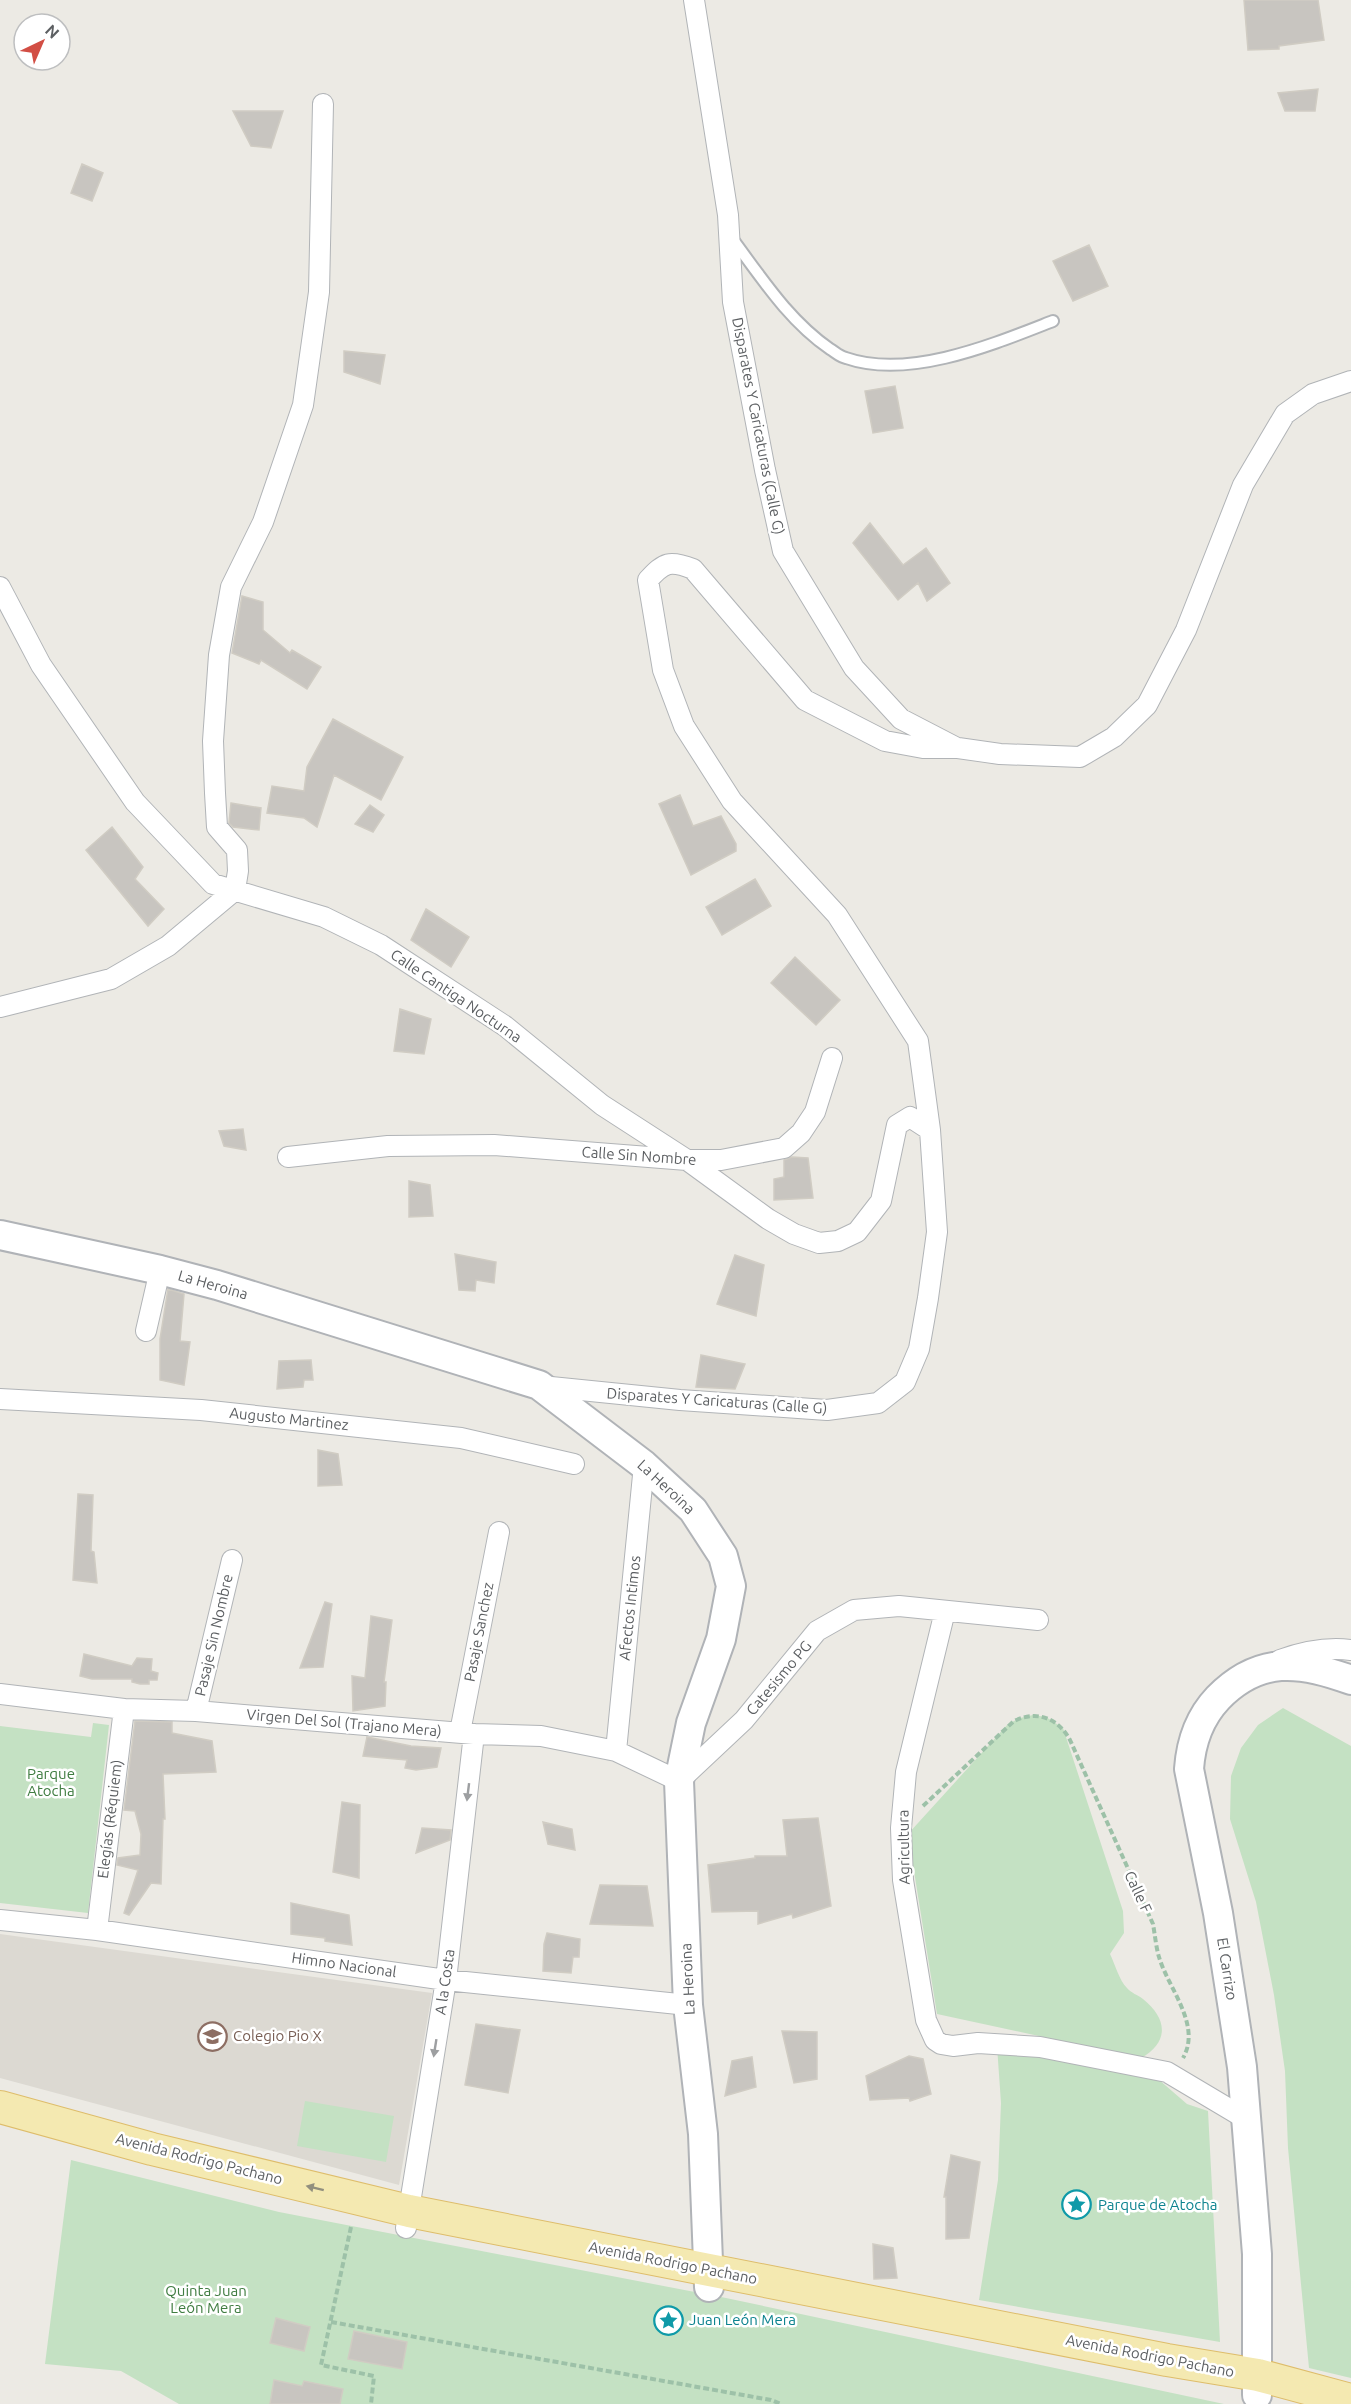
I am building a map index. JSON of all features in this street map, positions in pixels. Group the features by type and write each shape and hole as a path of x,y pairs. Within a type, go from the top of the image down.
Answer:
{"main road":[{"name":"Avenida Rodrigo Pachano","path":"0,2107 408,2220"},
{"name":"Avenida Rodrigo Pachano","path":"0,2125 279,2201 408,2220 710,2278 1167,2360 1258,2385 1351,2400"},
{"name":"Avenida Rodrigo Pachano","path":"1258,2385 1296,2404"}],"street":[{"name":"Disparates Y Caricaturas (Calle G)","path":"694,0 728,215 733,302 765,470 783,550 854,668 901,719 958,748"},
{"path":"0,1007 111,979 168,946 235,890 238,871 237,850 217,827 213,741 219,655 231,587 263,522 303,405 319,292 323,104"},
{"path":"958,748 1000,754 1080,756 1114,737 1147,705 1186,630 1243,485 1285,414 1313,394 1351,381"},
{"name":"Disparates Y Caricaturas (Calle G)","path":"538,1385 680,1400 827,1410 878,1403 904,1382 919,1349 937,1232 930,1130 918,1041 837,915 732,801 684,726 663,670 648,580 660,567 675,562 693,569 805,700 885,741 922,748 958,748"},
{"name":"Calle Cantiga Nocturna","path":"0,587 41,665 135,802 213,884 324,917 381,945 505,1026 602,1105 687,1160 768,1219 819,1244 838,1241 857,1232 881,1201 897,1125 910,1117 930,1130"},
{"name":"Calle Sin Nombre","path":"288,1157 388,1146 494,1145 687,1160 721,1160 784,1148 801,1133 815,1112 832,1058"},
{"name":"La Heroina","path":"0,1235 160,1270 217,1285 538,1385 644,1465 693,1510 723,1556 731,1586 721,1639 692,1723 680,1781 688,2005 703,2134 710,2278"},
{"path":"146,1331 160,1270"},
{"name":"Augusto Martinez","path":"0,1399 201,1410 461,1438 574,1464"},
{"name":"Afectos Intimos","path":"616,1751 644,1465"},
{"name":"Pasaje Sanchez","path":"467,1733 499,1532"},
{"name":"Pasaje Sin Nombre","path":"196,1711 232,1560"},
{"name":"Catesismo PG","path":"680,1781 744,1720 817,1631 855,1610 899,1606 1038,1620"},
{"name":"Agricultura","path":"945,1611 906,1772 901,1828 903,1880 926,2020 935,2040 941,2044 953,2046 978,2043 1040,2047 1167,2072"},
{"path":"1258,1669 1296,1654 1325,1650 1351,1650"},
{"name":"El Carrizo","path":"1258,2385 1257,2254 1242,2067 1218,1913 1189,1769 1190,1747 1200,1721 1211,1706 1229,1687 1258,1669 1290,1666 1312,1667 1351,1680"},
{"name":"Virgen Del Sol (Trajano Mera)","path":"0,1694 124,1708 196,1711 541,1737 616,1751 680,1781"},
{"name":"Elegías (Réquiem)","path":"97,1930 124,1708"},
{"name":"A la Costa","path":"408,2220 446,1980 467,1733"},
{"name":"Himno Nacional","path":"0,1920 97,1930 446,1980 688,2005"},
{"path":"1167,2072 1246,2119"}],"lane":[{"path":"729,234 790,315 814,337 845,358 883,364 919,362 955,356 1053,321"}],"path":[{"name":"Calle F","path":"901,1828 1008,1724 1033,1715 1046,1717 1058,1724 1070,1740 1153,1924 1159,1957 1186,2020 1190,2038 1187,2050 1179,2064 1167,2072"},
{"path":"351,2227 321,2366 374,2376 371,2404"},
{"path":"331,2322 771,2400 781,2404"}],"shaded area":[{"name":"Colegio Pio X","path":"0,1934 432,1993 399,2185 0,2078"}],"green space":[{"path":"1283,1708 1351,1746 1351,2378 1309,2368 1288,2148 1285,2071 1274,1995 1256,1902 1230,1819 1231,1776 1241,1748 1258,1725"},
{"path":"1033,1715 1046,1717 1063,1728 1123,1911 1124,1933 1110,1954 1124,1985 1151,2006 1161,2022 1161,2037 1157,2045 1141,2058 937,2014 908,1834 1008,1724"},
{"name":"Parque Atocha","path":"93,1723 109,1725 88,1913 0,1903 0,1726 91,1737"},
{"path":"997,2046 1158,2079 1187,2104 1208,2111 1220,2342 979,2300 998,2180 1001,2103"},
{"path":"305,2101 394,2116 386,2162 297,2146"},
{"name":"Quinta Juan León Mera","path":"71,2160 279,2212 726,2298 1224,2404 179,2404 121,2371 45,2364"}],"building":[{"path":"1244,0 1318,0 1324,40 1279,46 1279,49 1248,50"},
{"path":"1318,89 1315,111 1285,111 1278,93"},
{"path":"233,111 283,111 271,148 251,146"},
{"path":"82,164 103,173 92,201 71,193"},
{"path":"1089,245 1108,286 1073,301 1053,261"},
{"path":"344,351 385,355 380,384 344,372"},
{"path":"895,386 903,428 873,433 865,391"},
{"path":"870,523 903,565 926,548 950,583 927,601 918,583 898,600 853,543"},
{"path":"242,596 263,602 263,630 290,653 292,650 321,667 307,689 261,660 259,664 232,653"},
{"path":"333,719 403,757 381,800 334,775 317,827 304,818 267,813 272,786 304,791 307,767"},
{"path":"680,795 693,826 721,816 736,844 736,851 691,875 659,804"},
{"path":"231,803 261,808 259,830 233,827 229,823"},
{"path":"370,805 384,815 373,832 355,824"},
{"path":"112,827 143,867 135,879 164,909 148,926 86,850"},
{"path":"755,879 771,906 722,935 706,907"},
{"path":"426,909 469,937 451,967 411,940"},
{"path":"795,957 840,1000 816,1025 771,983"},
{"path":"400,1009 431,1019 424,1054 394,1051"},
{"path":"243,1129 246,1150 224,1146 219,1131"},
{"path":"792,1157 808,1158 813,1198 774,1200 774,1179 784,1177 784,1160"},
{"path":"409,1181 430,1185 433,1216 409,1217"},
{"path":"455,1254 496,1262 494,1283 476,1280 475,1291 459,1290"},
{"path":"735,1255 764,1265 756,1316 717,1304"},
{"path":"168,1289 184,1294 180,1341 190,1342 184,1385 160,1380 160,1339"},
{"path":"701,1355 745,1364 735,1389 696,1387"},
{"path":"311,1360 313,1380 304,1380 303,1387 277,1389 279,1361"},
{"path":"318,1450 338,1454 342,1485 318,1486"},
{"path":"78,1494 93,1495 91,1551 94,1552 97,1583 73,1580"},
{"path":"325,1602 332,1604 323,1667 300,1668"},
{"path":"371,1616 392,1620 384,1682 386,1682 385,1706 353,1711 352,1676 365,1678"},
{"path":"84,1654 132,1666 137,1658 152,1659 151,1671 158,1673 157,1680 149,1680 149,1684 140,1684 132,1682 132,1679 92,1679 80,1676"},
{"path":"135,1721 172,1722 172,1733 212,1741 216,1772 163,1774 165,1819 163,1819 161,1884 151,1883 129,1915 124,1913 138,1870 117,1865 118,1858 140,1855 141,1834 135,1811 124,1810"},
{"path":"367,1737 411,1746 441,1748 437,1767 416,1770 405,1768 407,1760 363,1756"},
{"path":"342,1802 360,1805 359,1878 333,1872"},
{"path":"818,1818 831,1906 793,1918 792,1914 758,1924 758,1911 712,1912 708,1865 755,1858 755,1856 787,1856 783,1820"},
{"path":"543,1822 572,1829 575,1850 548,1844"},
{"path":"422,1828 451,1830 450,1840 416,1853"},
{"path":"600,1885 647,1886 653,1926 590,1924"},
{"path":"291,1903 349,1915 352,1945 325,1941 325,1938 291,1934"},
{"path":"547,1933 580,1939 579,1957 573,1957 571,1973 543,1971 544,1944"},
{"path":"476,2024 520,2030 508,2093 465,2085"},
{"path":"782,2031 817,2032 817,2079 794,2083"},
{"path":"909,2056 923,2059 931,2094 910,2101 909,2098 870,2100 866,2076"},
{"path":"752,2057 756,2087 725,2096 732,2061"},
{"path":"951,2155 980,2162 969,2238 946,2239 946,2197 944,2197"},
{"path":"873,2244 893,2248 897,2278 874,2279"},
{"path":"276,2318 310,2327 304,2351 270,2343"},
{"path":"354,2331 407,2342 402,2369 348,2359"},
{"path":"274,2380 302,2386 304,2381 343,2389 340,2404 270,2404"}],"place":[{"name":"Colegio Pio X","path":"212,2036"},
{"name":"Parque de Atocha","path":"1077,2205"},
{"name":"Juan León Mera","path":"668,2320"}]}
